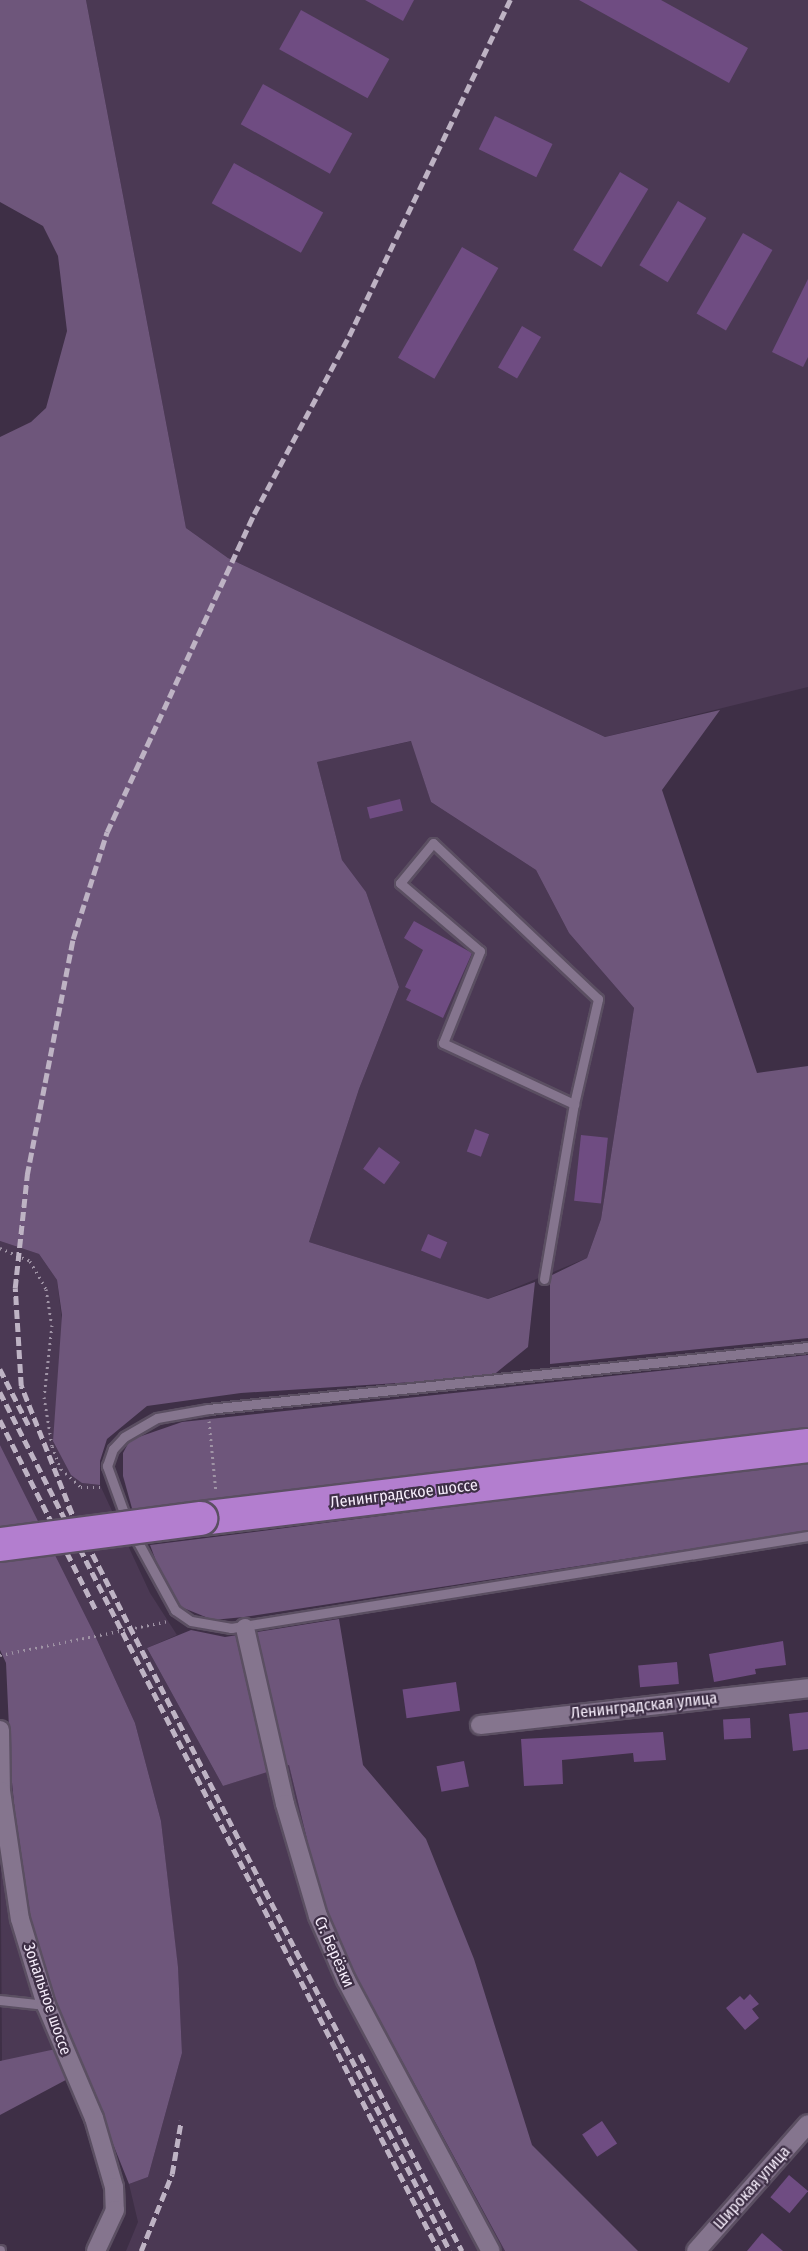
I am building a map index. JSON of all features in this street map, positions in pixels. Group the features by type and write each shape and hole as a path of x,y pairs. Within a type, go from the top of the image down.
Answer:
{"highway":[{"name":"Ленинградское шоссе","path":"0,1544 208,1507 808,1445"}],"street":[{"name":"Ст. Берёзки","path":"245,1628 285,1804 318,1916 346,1980 491,2251"},
{"name":"Ленинградская улица","path":"480,1725 808,1688"},
{"name":"Зональное шоссе","path":"0,1733 1,1792 20,1919 46,2004 94,2118 114,2187 115,2210 96,2251"},
{"name":"Широкая улица","path":"696,2251 808,2124"}],"lane":[{"path":"544,1279 574,1104 598,999 433,843 400,884 480,951 443,1043 574,1104"},
{"path":"808,1347 208,1409 157,1418 138,1426 113,1449 107,1466 111,1481 156,1579 175,1610 191,1621 210,1627 245,1628 808,1536"},
{"path":"0,2000 46,2004"}],"path":[{"path":"0,1248 30,1260 46,1289 52,1325 44,1397 52,1446 60,1469 71,1481 87,1489 102,1488 111,1481"},
{"path":"208,1409 208,1507"},
{"path":"0,1655 157,1622 191,1621"}],"shaded area":[{"path":"0,0 86,0 186,528 228,558 605,737 720,710 662,790 757,1073 808,1066 808,1338 550,1364 550,1276 587,1258 601,1219 634,1008 569,933 536,870 431,802 411,741 317,762 342,860 366,892 399,987 359,1089 309,1242 488,1299 535,1282 528,1347 491,1377 241,1393 147,1406 107,1439 100,1461 100,1485 82,1483 71,1475 53,1441 62,1315 57,1280 39,1254 0,1241 0,437 31,422 46,408 67,331 58,256 43,226 0,202"},
{"path":"86,0 808,0 808,687 605,737 228,558 186,528"},
{"path":"412,741 431,802 536,870 569,933 634,1008 601,1219 587,1258 488,1299 309,1242 359,1089 399,987 366,892 342,860 317,762"},
{"path":"0,1241 39,1254 57,1280 82,1483 100,1485 150,1593 177,1635 147,1648 223,1786 289,1764 321,1897 355,1974 505,2251 126,2251 138,2222 129,2184 148,2177 182,2053 178,1970 161,1821 135,1723 93,1631 0,1445"},
{"path":"808,1355 808,1429 133,1512 123,1476 123,1453 130,1440 182,1422"},
{"path":"0,1445 93,1631 135,1723 161,1821 178,1967 182,2053 148,2177 129,2184 105,2124 77,2074 0,2115 0,2061 65,2047 25,1917 11,1772 6,1663 0,1650"},
{"path":"808,1462 808,1531 244,1617 213,1620 181,1607 162,1577 150,1545"},
{"path":"339,1619 363,1765 426,1839 474,1959 532,2145 638,2251 505,2251 355,1974 321,1897 289,1765 223,1786 147,1648 191,1630 225,1637"},
{"path":"11,1772 25,1917 66,2047 2,2062 0,1775"}],"building":[{"path":"365,0 414,0 403,21"},
{"path":"579,0 661,0 748,48 729,83"},
{"path":"301,10 389,59 368,98 279,49"},
{"path":"263,84 352,133 330,174 241,124"},
{"path":"495,116 553,144 536,177 479,149"},
{"path":"234,163 323,212 301,253 212,203"},
{"path":"620,172 648,189 601,267 573,250"},
{"path":"678,201 706,218 668,282 639,265"},
{"path":"743,233 772,250 726,331 696,314"},
{"path":"462,247 498,268 434,379 398,358"},
{"path":"808,279 808,357 803,367 772,352"},
{"path":"522,326 541,337 517,379 498,368"},
{"path":"400,799 403,811 370,819 367,807"},
{"path":"414,921 472,953 443,1018 406,1000 411,990 405,987 423,950 404,938"},
{"path":"475,1129 489,1134 481,1157 467,1152"},
{"path":"581,1135 608,1138 601,1203 574,1201"},
{"path":"379,1147 400,1162 384,1184 363,1169"},
{"path":"428,1234 447,1242 440,1259 421,1251"},
{"path":"783,1641 786,1665 755,1669 756,1674 714,1682 709,1654"},
{"path":"677,1662 679,1684 640,1687 638,1665"},
{"path":"456,1682 460,1711 407,1718 403,1690"},
{"path":"808,1712 808,1749 793,1751 789,1714"},
{"path":"750,1718 751,1738 724,1739 723,1719"},
{"path":"663,1732 666,1760 634,1762 633,1753 562,1760 563,1784 524,1786 521,1739"},
{"path":"464,1761 469,1787 441,1792 437,1766"},
{"path":"750,1994 759,2004 752,2009 759,2018 745,2030 726,2008 740,1996 744,2000"},
{"path":"602,2121 617,2143 597,2157 582,2134"},
{"path":"789,2175 808,2191 790,2213 770,2197"},
{"path":"762,2233 783,2251 747,2251"}],"railway":[{"path":"72,1514 21,1386 15,1288 27,1175 73,939 107,832 254,514 349,336 510,0"},
{"path":"0,1369 30,1428"},
{"path":"0,1392 439,2251"},
{"path":"0,1420 96,1610"},
{"path":"68,1506 450,2251"},
{"path":"360,2054 462,2251"},
{"path":"141,2251 172,2174 181,2121"}]}
